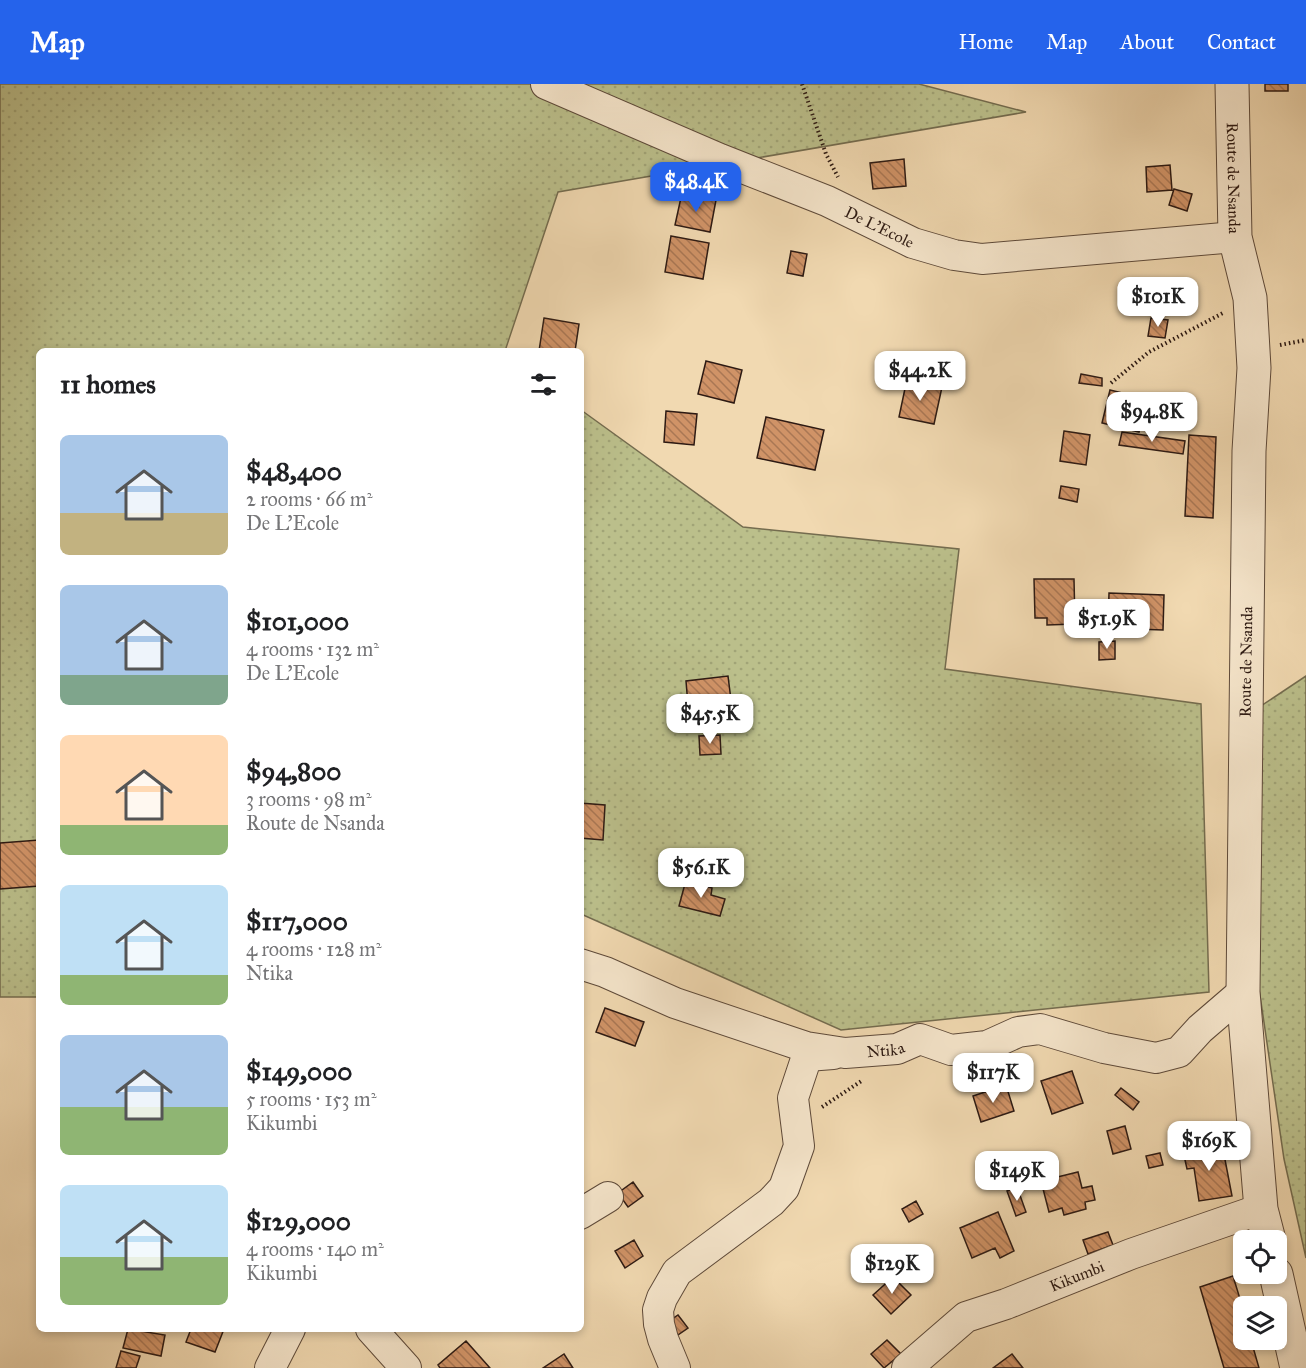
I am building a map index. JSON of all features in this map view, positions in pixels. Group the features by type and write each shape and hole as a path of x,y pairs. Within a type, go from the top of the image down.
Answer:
{"street":[{"name":"De L'Ecole","path":"546,84 720,159 858,214 913,243 954,255 982,258 1235,237"},
{"name":"Route de Nsanda","path":"1232,84 1235,237 1250,298 1254,368 1249,451 1243,992 1261,1209 1266,1230"},
{"name":"Ntika","path":"584,965 735,1025 806,1047 845,1053 897,1049 920,1039 951,1050 987,1046 1018,1032 1040,1029 1104,1048 1156,1058 1179,1052 1200,1029 1243,992"},
{"path":"675,1368 659,1324 658,1310 662,1298 677,1272 771,1202 784,1188 799,1146 793,1098 807,1056 845,1053"},
{"path":"584,1212 608,1197"},
{"name":"Kikumbi","path":"907,1368 966,1317 1006,1304 1131,1254 1261,1209"},
{"path":"1278,1284 1297,1368"},
{"path":"270,1368 288,1332"},
{"path":"373,1332 406,1368"}],"path":[{"path":"802,84 826,154 858,214"},
{"path":"1111,383 1149,352 1250,298"},
{"path":"796,1124 879,1069 897,1049"}],"green space":[{"path":"0,84 919,84 1026,112 558,192 506,348 36,348 36,997 0,997"},
{"path":"584,412 743,527 959,549 945,669 1201,704 1209,992 841,1030 584,915"},
{"path":"1306,676 1306,1258 1284,1159 1255,961 1261,706"}],"building":[{"path":"1265,84 1288,84 1288,91 1265,91"},
{"path":"904,159 906,186 873,189 870,163"},
{"path":"1170,165 1172,190 1147,192 1146,167"},
{"path":"1174,189 1192,194 1187,211 1169,205"},
{"path":"682,193 716,200 710,232 675,225"},
{"path":"671,236 709,243 703,279 665,272"},
{"path":"791,251 807,254 803,276 787,273"},
{"path":"544,318 579,324 575,348 539,348"},
{"path":"1151,318 1168,320 1165,338 1148,336"},
{"path":"706,361 742,370 734,403 698,394"},
{"path":"1081,374 1102,378 1102,386 1079,383"},
{"path":"907,379 942,387 934,424 899,417"},
{"path":"1110,390 1147,399 1139,432 1102,423"},
{"path":"666,411 697,414 694,445 664,442"},
{"path":"766,417 824,430 815,470 757,458"},
{"path":"1064,431 1090,435 1086,465 1060,461"},
{"path":"1122,432 1185,441 1183,454 1119,445"},
{"path":"1189,435 1216,437 1213,518 1185,516"},
{"path":"1061,486 1079,489 1077,502 1059,498"},
{"path":"1034,579 1074,579 1075,624 1047,625 1047,618 1035,618"},
{"path":"1109,593 1164,595 1163,630 1108,628"},
{"path":"1115,641 1115,659 1099,660 1099,642"},
{"path":"728,676 731,700 688,705 686,681"},
{"path":"720,735 721,754 700,755 699,736"},
{"path":"584,803 605,805 603,840 584,838"},
{"path":"36,840 36,886 0,889 0,843"},
{"path":"686,880 712,888 711,895 725,899 720,916 679,906"},
{"path":"605,1008 644,1022 635,1046 596,1032"},
{"path":"1072,1071 1083,1103 1052,1114 1041,1081"},
{"path":"1006,1085 1014,1111 981,1122 973,1096"},
{"path":"1121,1088 1139,1102 1133,1110 1115,1095"},
{"path":"1125,1126 1131,1149 1113,1154 1107,1131"},
{"path":"1222,1144 1232,1196 1199,1201 1194,1168 1187,1169 1183,1151"},
{"path":"1160,1153 1163,1165 1149,1168 1146,1156"},
{"path":"1078,1172 1082,1188 1092,1186 1095,1200 1085,1202 1086,1209 1064,1215 1062,1208 1049,1212 1041,1181"},
{"path":"633,1182 643,1196 628,1207 618,1193"},
{"path":"1017,1187 1026,1212 1016,1216 1007,1191"},
{"path":"916,1201 923,1214 909,1222 902,1209"},
{"path":"998,1212 1014,1251 1000,1258 995,1248 972,1258 960,1228"},
{"path":"1108,1232 1113,1245 1088,1254 1083,1240"},
{"path":"634,1240 643,1256 625,1268 615,1251"},
{"path":"1233,1276 1233,1284 1235,1284 1239,1296 1233,1296 1233,1350 1254,1350 1259,1368 1224,1368 1200,1287"},
{"path":"893,1277 911,1295 891,1314 873,1295"},
{"path":"678,1315 688,1328 672,1339 662,1326"},
{"path":"127,1332 165,1335 161,1356 123,1348"},
{"path":"190,1332 223,1332 215,1352 186,1342"},
{"path":"887,1340 901,1354 884,1368 871,1354"},
{"path":"466,1341 490,1368 440,1368 438,1365"},
{"path":"121,1351 140,1356 136,1368 116,1368"},
{"path":"564,1354 573,1368 543,1368"},
{"path":"1012,1354 1023,1368 993,1368"}]}
